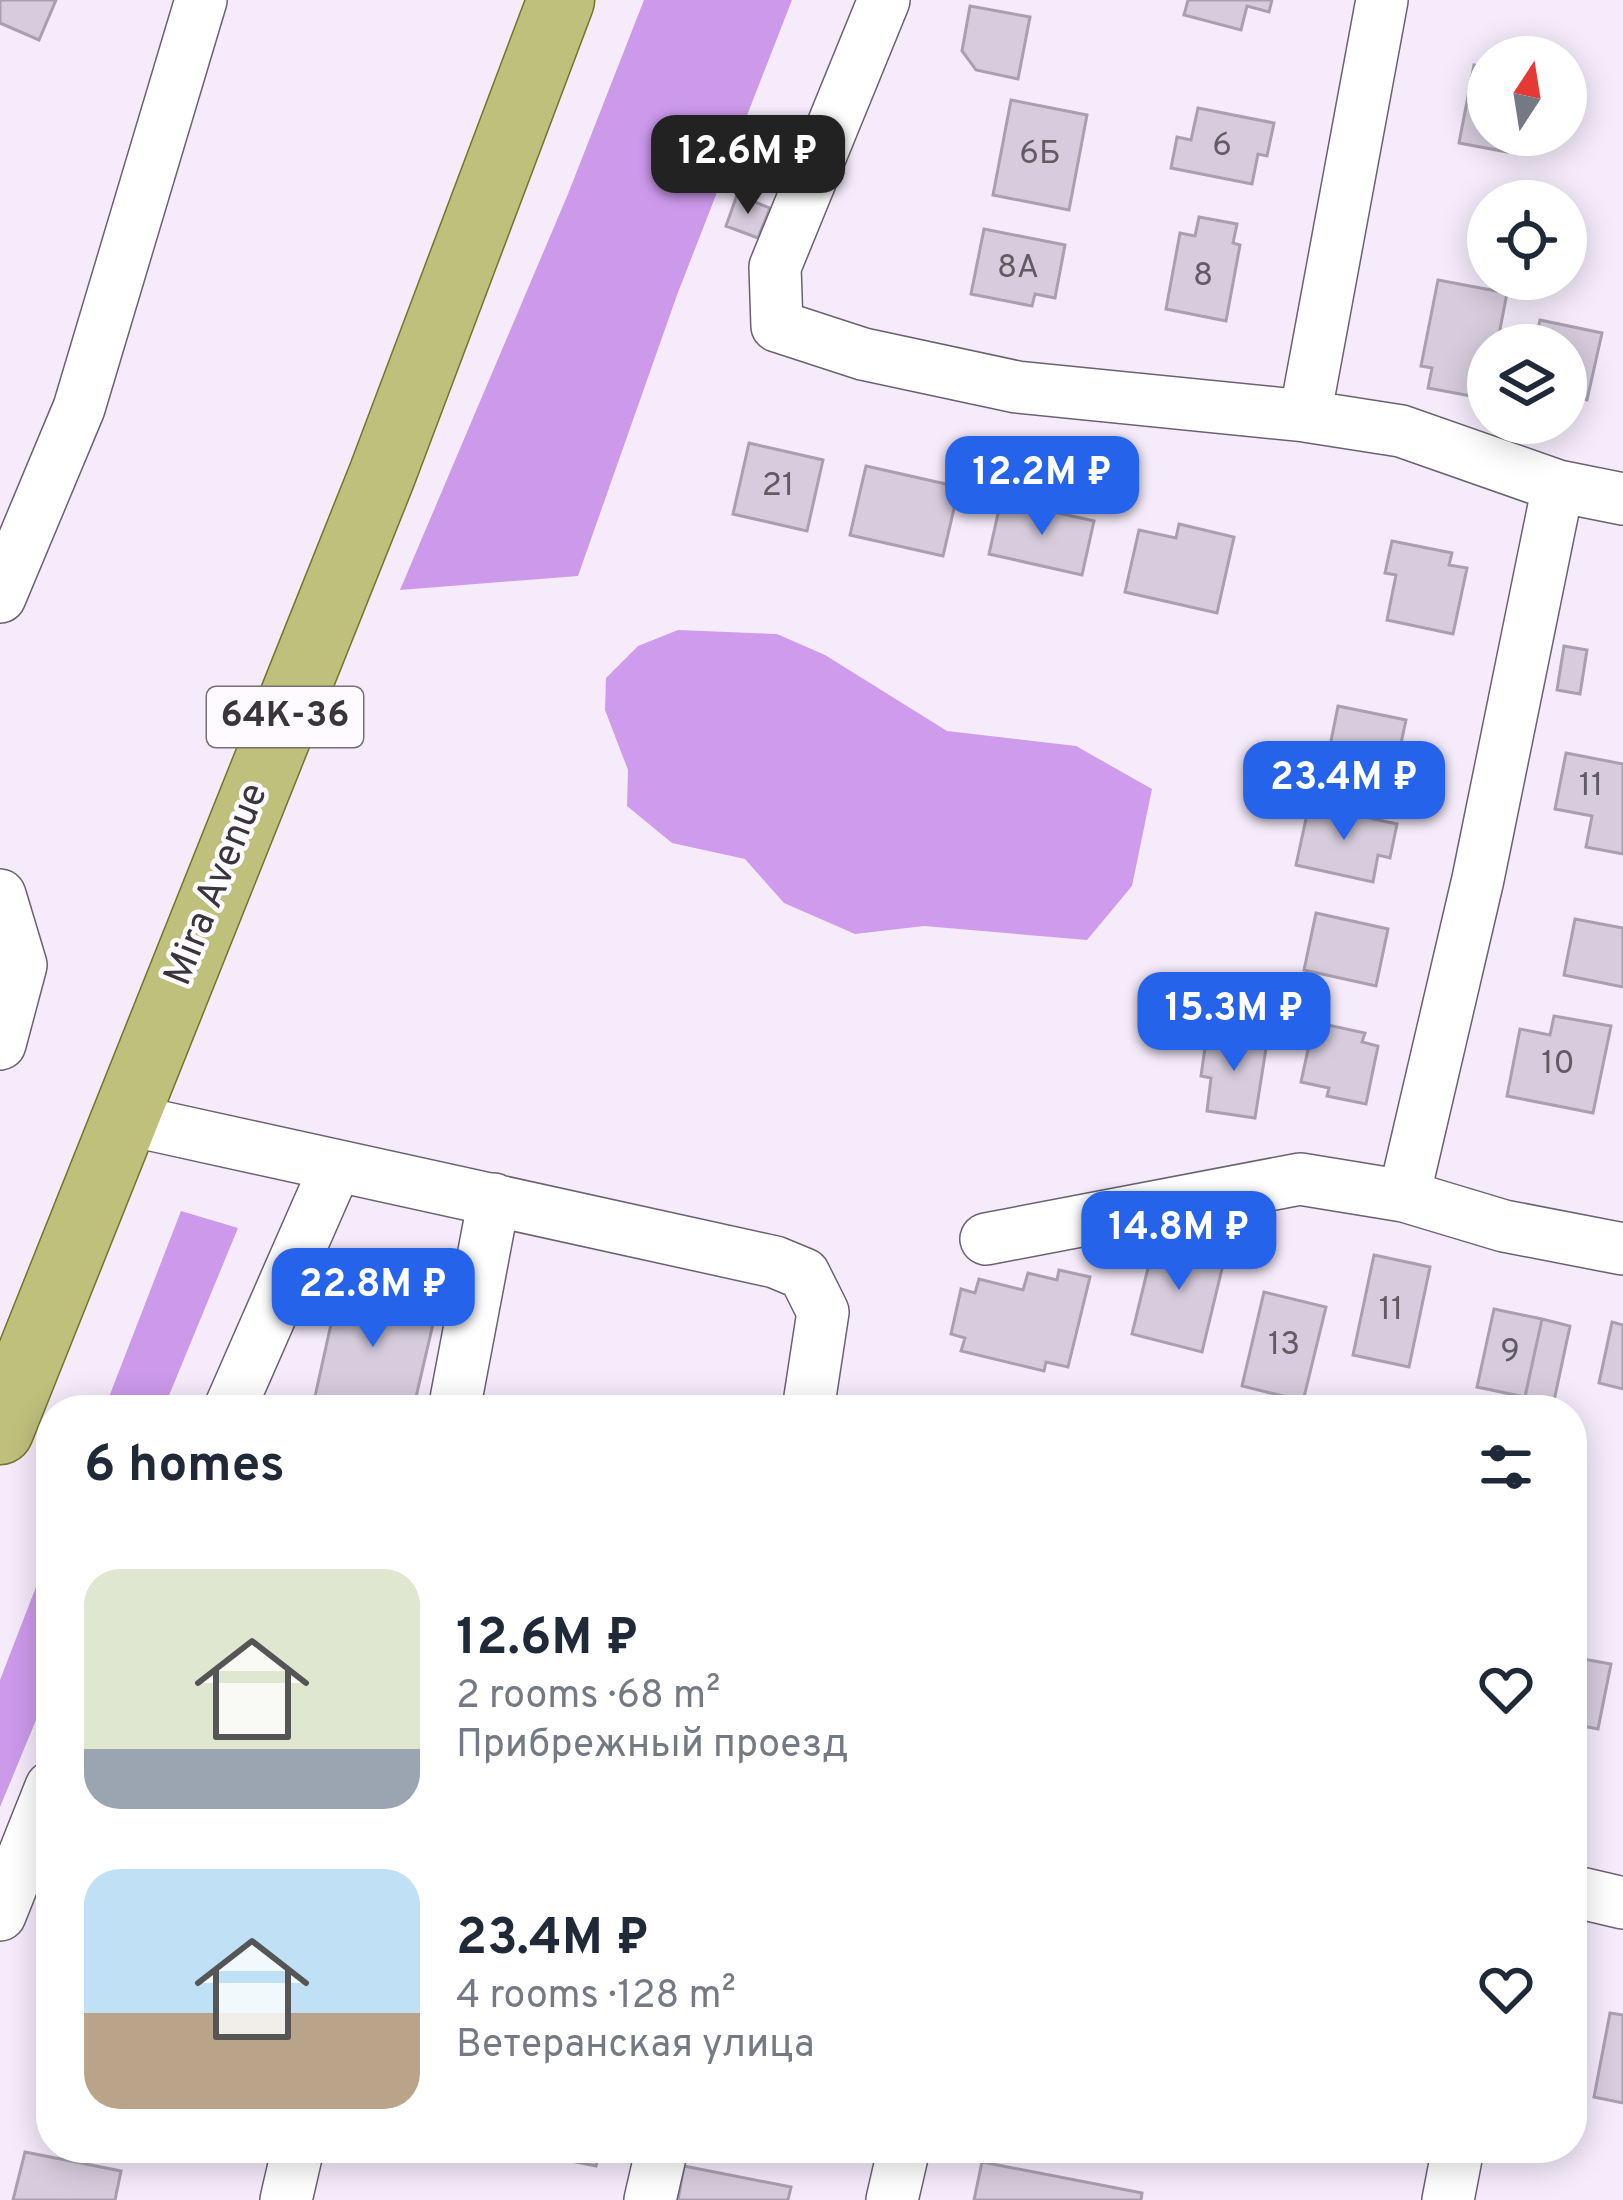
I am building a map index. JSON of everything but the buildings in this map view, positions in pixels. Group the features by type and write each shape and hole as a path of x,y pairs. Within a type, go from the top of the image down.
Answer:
{"main road":[{"name":"Mira Avenue","path":"0,1431 382,475 561,0"}],"street":[{"path":"0,597 79,408 201,0"},
{"path":"884,0 776,267 777,326 863,354 1017,387 1305,416 1401,431 1558,486 1623,499"},
{"path":"1305,416 1382,0"},
{"path":"1404,1196 1478,879 1558,486"},
{"path":"0,895 21,964 0,1044"},
{"path":"124,1119 775,1262 804,1274 823,1312 810,1395"},
{"path":"236,1395 336,1166"},
{"path":"986,1239 1300,1178 1404,1196 1504,1226 1623,1249"},
{"path":"457,1395 494,1199"},
{"path":"0,1915 36,1824"},
{"path":"1587,1895 1623,1903"},
{"path":"286,2200 295,2163"},
{"path":"650,2200 659,2163"},
{"path":"892,2200 901,2163"},
{"path":"1448,2200 1455,2163"}],"shaded area":[{"path":"644,0 792,0 677,295 578,576 400,590 568,194"},
{"path":"678,630 777,634 825,655 947,731 1076,746 1152,789 1132,886 1087,940 924,926 855,934 784,903 745,859 672,843 627,806 628,770 605,710 606,678 638,646"},
{"path":"181,1211 238,1228 169,1395 110,1395"},
{"path":"36,1587 36,1720 0,1807 0,1680"}]}
